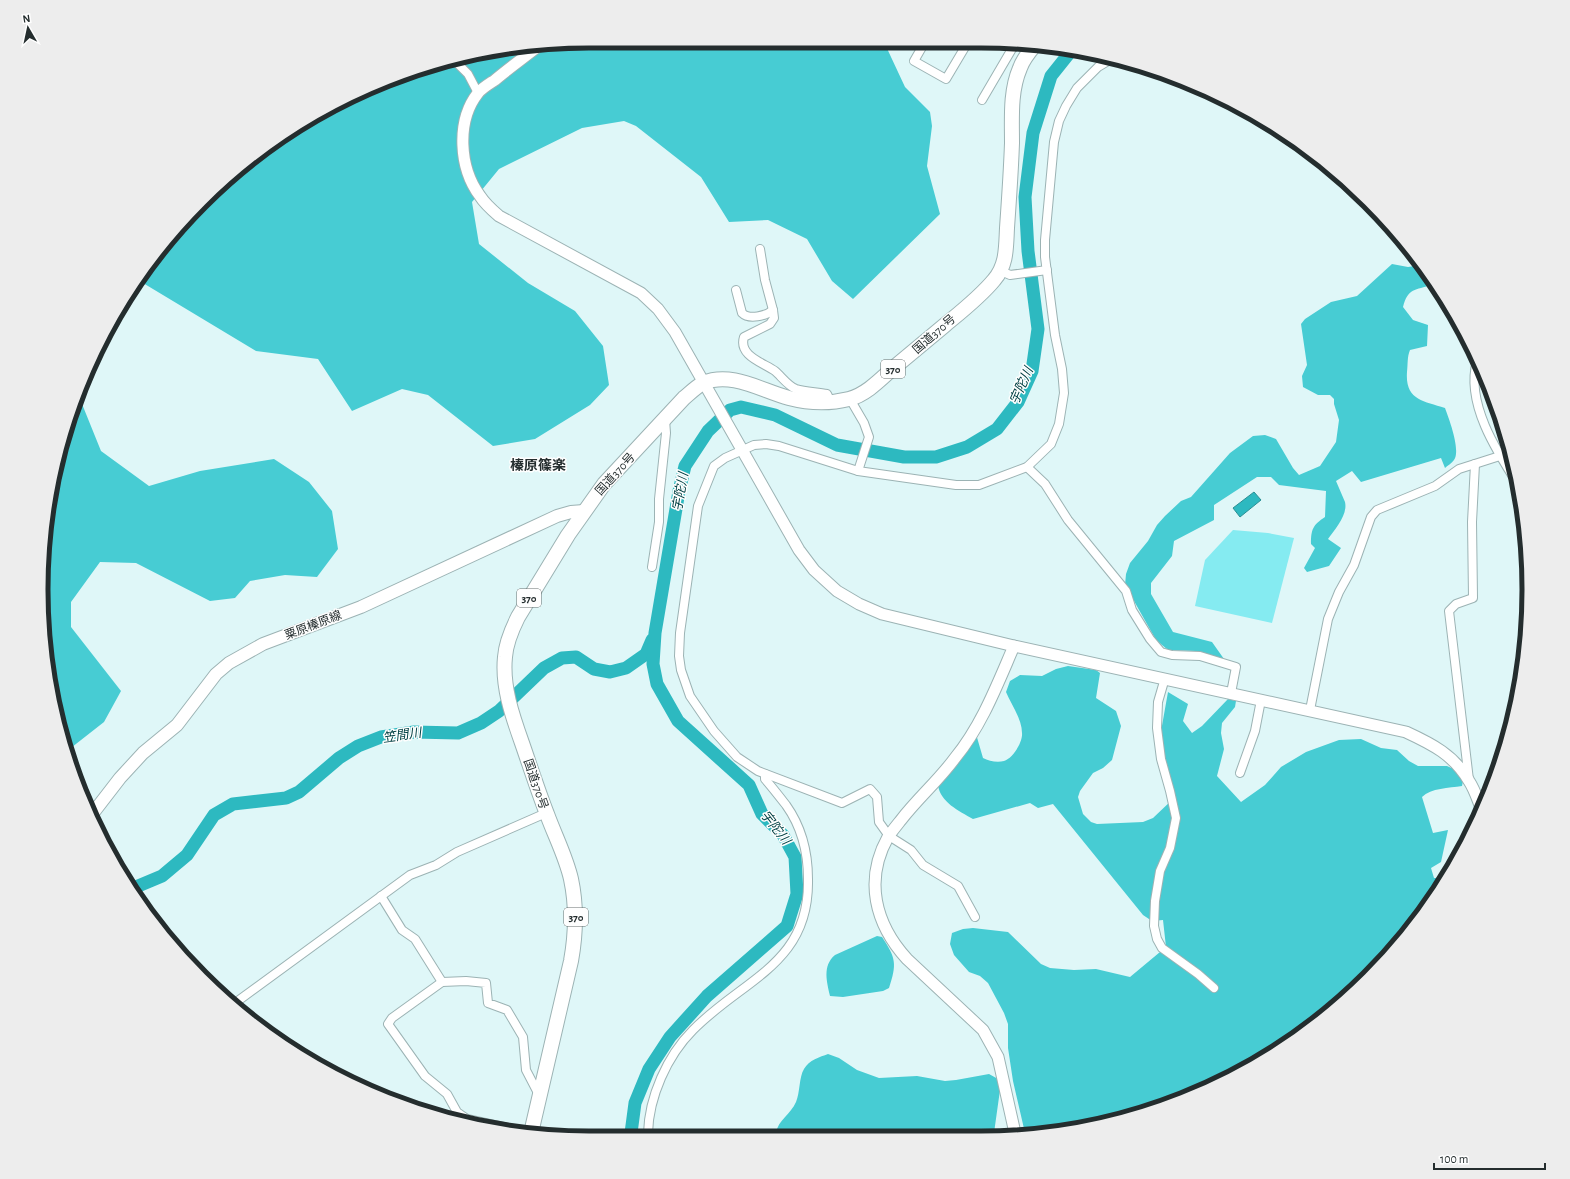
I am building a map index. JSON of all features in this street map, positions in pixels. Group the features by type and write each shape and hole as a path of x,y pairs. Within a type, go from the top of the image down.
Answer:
{"highway":[{"name":"国道370号","path":"532,1128 571,960 576,932 574,898 568,867 546,813 509,701 504,668 505,656 511,631 540,580 584,511 604,484 684,398 707,389 714,381 733,380 752,384 787,397 806,402 829,402 850,399 866,391 1007,273 1006,253 1013,94 1019,68 1031,51"}],"main road":[{"name":"粟原榛原線","path":"95,810 120,778 143,753 177,725 216,674 229,663 263,644 361,607 557,516 571,512 584,511"}],"street":[{"path":"922,48 914,61 946,79 964,48"},
{"path":"982,100 1012,49"},
{"path":"531,52 478,93 465,116 462,139 464,158 471,181 479,196 499,216 641,293 658,309 675,332 799,550 814,570 837,591 859,604 882,614 1014,646 1231,692 1406,732 1440,750 1455,761 1470,781 1479,802"},
{"path":"975,917 958,886 923,865 911,850 889,836 879,822 877,797 870,789 842,803 758,771 737,756 714,731 690,696 681,670 679,656 680,633 698,506 714,466 740,448 754,445 766,444 779,446 859,469 956,485 979,485 1027,467 1051,444 1059,424 1064,393 1062,369 1055,335 1046,270 1045,240 1054,142 1059,121 1077,88 1098,68 1106,63"},
{"path":"458,64 468,74 478,93"},
{"path":"760,249 765,280 774,310 774,318 770,324 744,337 743,344 747,352 754,360 773,370 796,389 827,394 829,402"},
{"path":"1007,273 1046,270"},
{"path":"736,290 742,313 744,315 749,317 768,314 774,310"},
{"path":"1310,710 1328,619 1339,592 1354,565 1371,517 1377,510 1435,486 1459,468 1504,455 1478,407 1474,393 1476,371"},
{"path":"850,399 864,423 869,436 859,469"},
{"path":"652,566 659,522 659,499 666,432 665,420"},
{"path":"1470,781 1449,611 1456,604 1473,598 1472,522 1475,464"},
{"path":"1027,467 1044,484 1068,520 1126,591 1132,610 1150,639 1161,652 1172,655 1200,656 1236,667 1231,692"},
{"path":"1014,646 977,727 955,758 909,810 889,836 877,864 875,889 877,904 883,926 896,947 983,1030 998,1057 1014,1130"},
{"path":"1165,678 1158,702 1157,728 1161,759 1176,818 1170,848 1160,871 1155,901 1154,926 1157,939 1162,948 1198,974 1214,988"},
{"path":"1240,774 1255,731 1261,700"},
{"path":"648,1131 652,1101 661,1078 674,1055 692,1031 718,1008 753,983 782,956 796,937 805,914 809,895 806,849 786,806 765,779 765,774"},
{"path":"237,1001 410,875 436,865 457,852 546,813"},
{"path":"381,896 402,930 415,939 442,982"},
{"path":"464,1116 457,1112 447,1094 426,1076 388,1024 392,1018 442,982 486,983 488,1003 507,1010 523,1038 526,1070 540,1096"}],"shaded area":[{"path":"887,48 905,87 930,112 932,126 927,166 940,214 853,299 832,281 807,239 768,220 729,222 701,177 636,126 624,121 582,128 499,169 472,202 479,244 528,283 575,311 603,346 609,385 590,405 535,439 493,446 428,395 402,389 352,411 318,359 256,351 143,283 182,232 232,182 260,160 289,139 350,104 382,89 415,77 449,66 484,58 554,49"},
{"path":"1392,264 1408,267 1414,266 1429,286 1417,289 1410,293 1407,296 1403,307 1413,320 1428,325 1427,346 1410,350 1408,355 1407,381 1412,394 1417,398 1445,408 1455,442 1456,455 1454,460 1445,468 1441,458 1361,482 1352,471 1336,481 1345,502 1345,512 1328,539 1341,548 1329,566 1307,572 1304,568 1315,548 1311,544 1312,531 1315,525 1325,517 1326,491 1279,485 1271,477 1257,477 1214,505 1214,520 1174,541 1172,556 1151,583 1151,594 1173,632 1212,642 1224,659 1195,651 1168,650 1156,640 1125,585 1126,574 1130,563 1148,541 1157,525 1165,516 1181,501 1191,497 1230,453 1253,436 1265,435 1276,439 1293,468 1299,475 1320,466 1336,442 1339,420 1334,399 1330,395 1318,395 1303,387 1302,376 1307,365 1301,324 1305,319 1331,302 1357,296"},
{"path":"81,403 101,451 149,486 200,471 274,459 309,482 332,511 338,549 317,577 285,575 250,581 235,598 210,601 136,563 100,562 71,602 71,627 121,691 104,722 72,747 58,695 49,625 49,554 58,484 66,449"},
{"path":"1254,492 1261,500 1240,517 1233,508"},
{"path":"1233,530 1268,533 1294,538 1272,623 1195,606 1205,560"},
{"path":"1068,666 1096,670 1100,673 1096,698 1116,711 1121,726 1112,760 1103,768 1093,773 1080,791 1078,797 1083,814 1091,822 1097,824 1143,822 1153,818 1173,799 1158,748 1168,692 1188,704 1183,721 1192,733 1202,726 1228,699 1236,701 1235,707 1222,723 1221,733 1224,749 1217,776 1241,802 1265,785 1281,767 1306,752 1339,740 1361,739 1381,748 1397,750 1409,761 1418,766 1447,766 1458,771 1463,781 1462,786 1435,790 1422,797 1433,833 1448,830 1441,862 1431,868 1434,878 1438,878 1410,919 1388,947 1338,997 1281,1040 1220,1075 1188,1090 1121,1113 1086,1121 1024,1129 1013,1081 1008,1048 1008,1024 1004,1013 988,983 980,976 969,972 954,955 950,944 952,933 963,929 973,928 1008,932 1041,964 1050,968 1074,970 1096,969 1130,977 1166,947 1163,920 1152,921 1143,915 1053,804 1038,808 1030,803 973,819 946,801 940,791 938,785 976,734 983,758 1001,762 1011,757 1021,741 1022,728 1006,692 1010,681 1020,675 1042,676 1056,669"},
{"path":"877,936 882,937 890,950 894,961 893,973 889,988 883,991 843,997 830,996 826,974 828,964 831,959 835,955"},
{"path":"828,1054 839,1058 857,1070 879,1078 917,1076 945,1081 989,1074 998,1079 1000,1090 994,1131 776,1131 779,1124 796,1102 802,1072 806,1066 818,1058"}],"waterway":[{"name":"宇陀川","path":"631,1131 635,1103 649,1069 670,1037 707,996 787,926 797,894 795,857 783,835 762,814 749,785 678,721 657,684 653,664 655,633 679,491 685,466 708,431 730,410 741,407 775,415 837,445 904,457 936,457 967,447 997,429 1018,402 1032,371 1038,329 1028,251 1025,197 1033,133 1051,76 1068,55"},
{"name":"笠間川","path":"137,887 162,876 187,855 214,815 233,804 286,798 299,792 339,758 358,746 381,737 414,732 458,733 481,723 499,711 544,668 562,658 576,657 594,669 610,672 626,668 646,654 652,640"}],"district":[{"name":"榛原篠楽","path":"538,466"}]}
